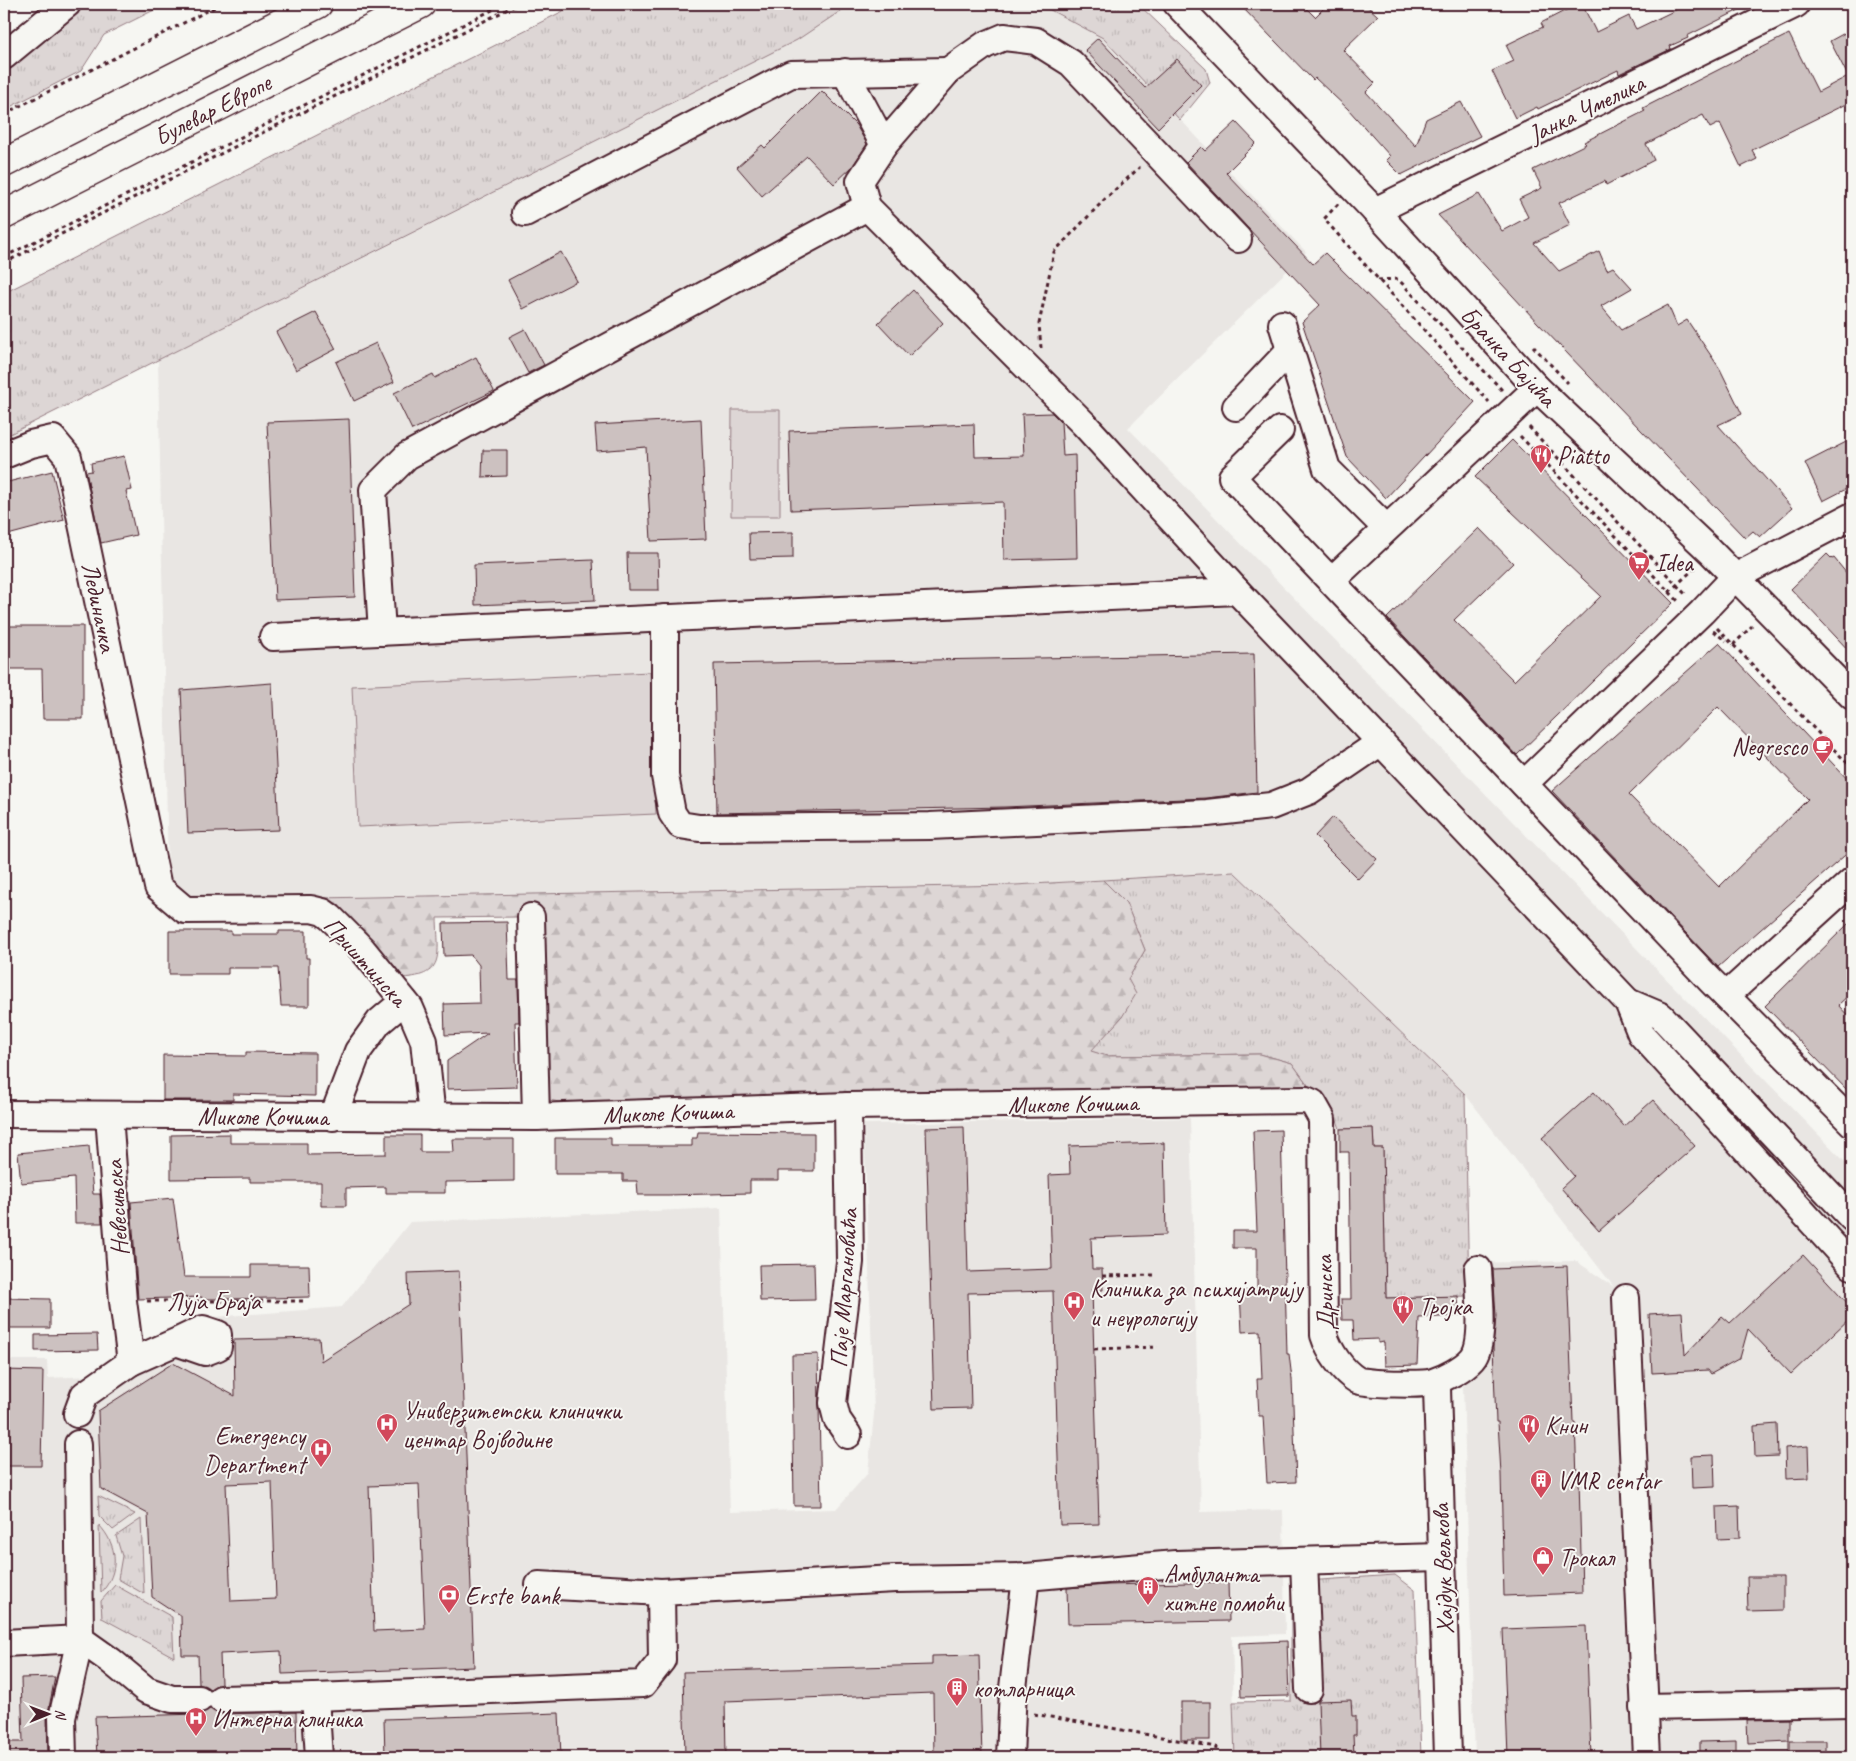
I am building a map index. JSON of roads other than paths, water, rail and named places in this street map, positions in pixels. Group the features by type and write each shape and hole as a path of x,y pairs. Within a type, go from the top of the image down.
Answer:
{"main road":[{"name":"Булевар Европе","path":"4,163 286,11 318,4"},
{"name":"Булевар Европе","path":"4,215 421,4"}],"street":[{"path":"4,56 67,4"},
{"name":"Бранка Бајића","path":"1177,4 1375,212 1537,388 1735,577 1852,696"},
{"name":"Јанка Чмелика","path":"1375,212 1796,4"},
{"path":"1238,239 1157,151 1071,63 1036,41 1004,37 985,45 948,71 884,145 860,180 867,206 1084,424 1237,591 1628,1002 1641,1034 1852,1266"},
{"path":"525,213 791,74 948,71"},
{"path":"845,72 884,145"},
{"path":"382,632 373,490 407,456 867,206"},
{"path":"1282,324 1327,469 1386,528"},
{"path":"1236,407 1290,350"},
{"path":"1332,580 1537,388"},
{"path":"1280,430 1232,477 1726,996 1852,1123"},
{"name":"Лединачка","path":"4,455 31,444 53,439 68,456 148,830"},
{"path":"1524,784 1735,577 1852,516"},
{"path":"274,637 1237,591"},
{"path":"664,618 664,776 672,813 680,825 699,828 930,826 1216,812 1271,806 1309,791 1381,742"},
{"name":"Приштинска","path":"148,830 158,887 185,910 311,909 323,912 362,949 410,1008 424,1040 432,1117"},
{"path":"1726,996 1852,881"},
{"path":"531,917 536,1117"},
{"path":"333,1116 358,1051 379,1022 404,1001"},
{"path":"1628,1002 1661,1016 1852,1218"},
{"name":"Миколе Кочиша","path":"4,1114 536,1117 848,1106 1295,1099 1313,1103 1322,1119"},
{"name":"Паје Маргановића","path":"848,1106 850,1262 833,1403 837,1419 848,1435"},
{"name":"Невесињска","path":"109,1115 124,1301 131,1362"},
{"name":"Дринска","path":"1322,1119 1324,1335 1328,1348 1351,1375 1365,1383 1431,1383"},
{"path":"1431,1383 1458,1370 1473,1358 1480,1341 1478,1269"},
{"path":"1626,1298 1647,1757"},
{"name":"Луја Браја","path":"77,1414 84,1395 131,1362 176,1342"},
{"name":"Хајдук Вељкова","path":"1431,1383 1437,1388 1448,1757"},
{"path":"63,1757 62,1718 80,1639 78,1444"},
{"path":"539,1585 661,1592 895,1580 1026,1577 1176,1564 1442,1557"},
{"path":"1304,1561 1309,1689"},
{"path":"1010,1757 1026,1577"},
{"path":"5,1653 80,1639 111,1661 146,1690 172,1699 315,1697 643,1684 662,1660 661,1592"},
{"path":"315,1697 319,1757"},
{"path":"1644,1707 1852,1703"}],"place":[{"name":"Piatto","path":"1541,474"},
{"name":"Idea","path":"1639,581"},
{"name":"Negresco","path":"1823,765"},
{"name":"Клиника за психијатрију и неурологију","path":"1074,1321"},
{"name":"Тројка","path":"1403,1325"},
{"name":"Универзитетски клинички центар Војводине","path":"387,1443"},
{"name":"Книн","path":"1529,1444"},
{"name":"Emergency Department","path":"321,1468"},
{"name":"VMR centar","path":"1541,1499"},
{"name":"Трокал","path":"1543,1576"},
{"name":"Амбуланта хитне помоћи","path":"1148,1606"},
{"name":"Erste bank","path":"449,1614"},
{"name":"котларница","path":"957,1707"},
{"name":"Интерна клиника","path":"196,1737"}]}
